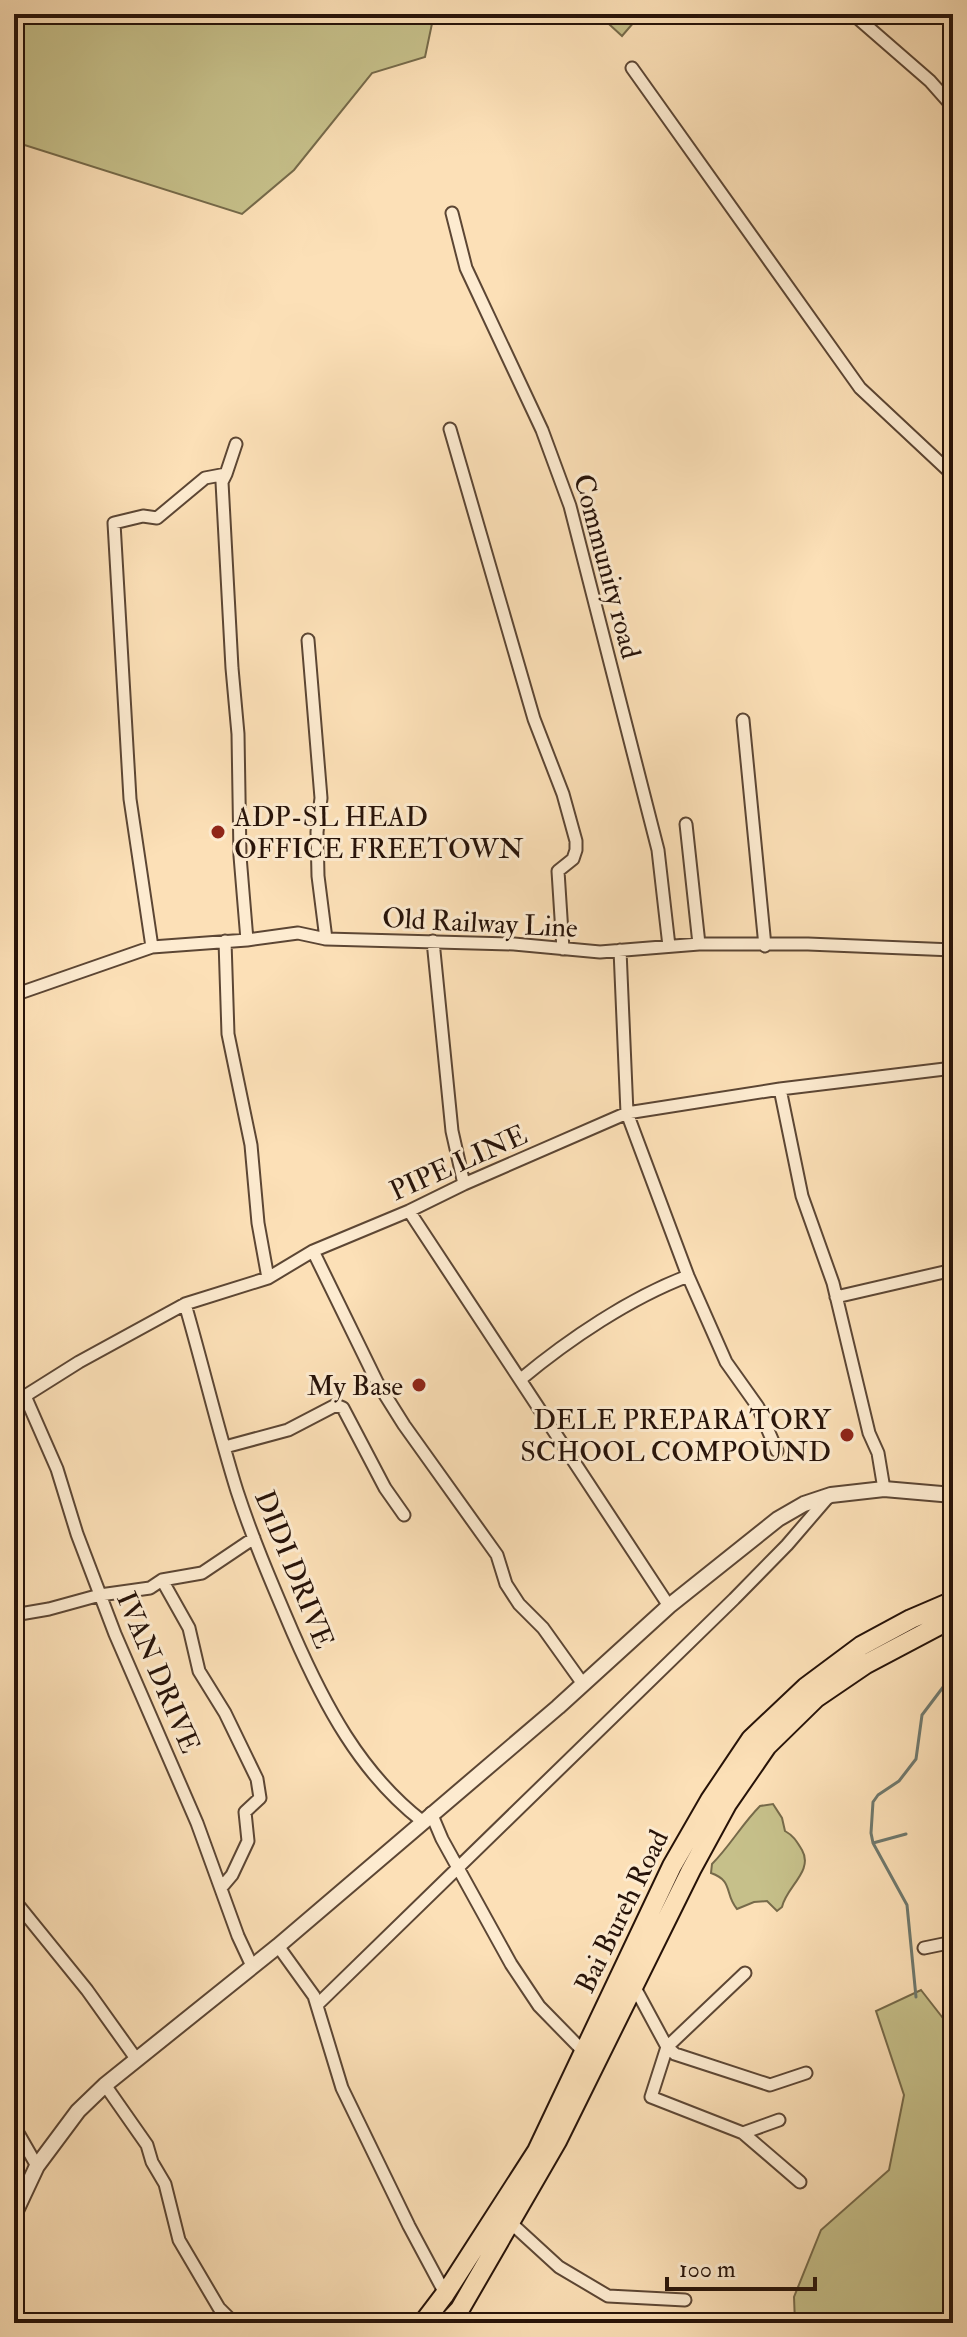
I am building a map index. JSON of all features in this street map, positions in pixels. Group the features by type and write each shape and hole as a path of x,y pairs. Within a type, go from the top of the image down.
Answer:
{"highway":[{"name":"Bai Bureh Road","path":"423,2323 537,2151 672,1866 710,1800 751,1739 806,1687 861,1646 953,1601"},
{"name":"Bai Bureh Road","path":"454,2316 557,2141 633,1984 727,1804 767,1746 816,1698 866,1664 953,1618"}],"street":[{"path":"853,14 930,81 953,107"},
{"path":"632,68 860,388 953,475"},
{"name":"Community road","path":"452,213 466,268 542,430 570,506 658,850 669,946"},
{"path":"450,429 534,719 563,794 576,841 573,859 558,871 563,949"},
{"path":"236,444 222,482 238,734 240,856 247,940"},
{"path":"152,947 130,799 114,523 143,516 157,518 205,478 226,474"},
{"path":"308,640 321,798 317,832 318,876 326,939"},
{"path":"743,720 765,946"},
{"path":"686,824 699,944"},
{"name":"Old Railway Line","path":"14,995 152,947 298,933 326,939 402,943 433,941 600,952 699,944 808,944 953,950"},
{"path":"225,941 228,1034 251,1145 258,1223 268,1278"},
{"path":"433,941 452,1131 464,1184"},
{"path":"620,950 627,1113 688,1276 726,1362 758,1407 777,1451"},
{"name":"PIPE LINE","path":"19,1398 185,1304 268,1278 313,1251 627,1113 780,1089 953,1068"},
{"path":"780,1089 802,1196 836,1297 869,1433 878,1453 884,1489"},
{"path":"409,1211 669,1606"},
{"path":"313,1251 377,1382 497,1555 506,1584 519,1604 543,1628 583,1684"},
{"path":"836,1297 953,1270"},
{"path":"521,1379 555,1351 608,1318 671,1282 688,1276"},
{"name":"DIDI DRIVE","path":"185,1304 254,1538 298,1642 337,1722 366,1766 402,1806 427,1817"},
{"name":"IVAN DRIVE","path":"19,1398 57,1469 115,1634 197,1823 252,1966"},
{"path":"225,1447 288,1430 336,1405 343,1408 385,1488 404,1515"},
{"path":"14,2215 37,2166 78,2111 105,2085 278,1946 583,1684 669,1606 778,1519 804,1504 831,1495 884,1489 953,1495"},
{"path":"317,2005 734,1599 831,1495"},
{"path":"14,1597 17,1615 100,1595 150,1588 162,1580 202,1573 254,1538"},
{"path":"162,1580 189,1628 199,1671 225,1713 257,1779 260,1798 245,1812 248,1841 232,1875 221,1888"},
{"path":"427,1817 511,1964 539,2006 583,2051"},
{"path":"14,1900 87,1990 137,2060"},
{"path":"924,1948 953,1942"},
{"path":"278,1946 314,1996 342,2088 454,2316"},
{"path":"745,1973 667,2047 651,2097 743,2133 800,2182"},
{"path":"633,1984 667,2047 675,2054 770,2085 806,2073"},
{"path":"105,2085 147,2145 152,2162 165,2184 179,2240 219,2308 234,2323"},
{"path":"743,2133 779,2120"},
{"path":"14,2126 37,2166"},
{"path":"511,2223 559,2267 608,2296 685,2300"}],"shaded area":[{"path":"14,14 434,14 425,57 372,73 294,170 242,214 15,142"},
{"path":"598,14 641,14 622,36"},
{"path":"773,1804 782,1818 785,1831 802,1850 805,1858 802,1872 777,1911 767,1901 737,1909 726,1884 711,1873 712,1864 760,1806"},
{"path":"921,1990 953,2031 953,2323 795,2323 794,2297 821,2230 889,2170 904,2095 876,2011"}],"waterway":[{"path":"916,1997 907,1905 873,1843 873,1802 899,1781 916,1759 922,1715 953,1674"},
{"path":"873,1843 906,1834"}],"place":[{"name":"ADP-SL HEAD OFFICE FREETOWN","path":"218,832"},
{"name":"My Base","path":"419,1385"},
{"name":"DELE PREPARATORY SCHOOL COMPOUND","path":"847,1435"}]}
